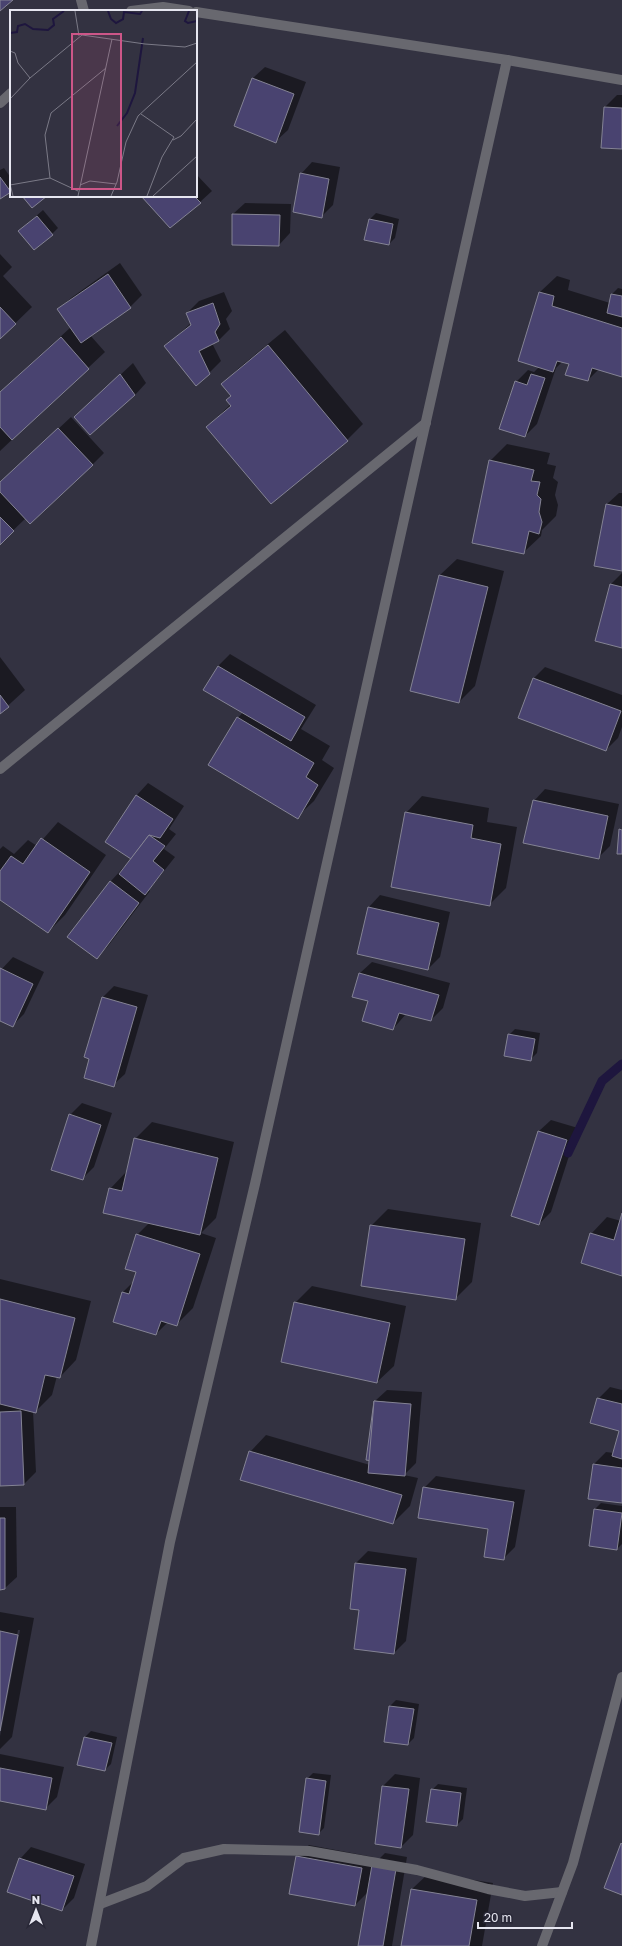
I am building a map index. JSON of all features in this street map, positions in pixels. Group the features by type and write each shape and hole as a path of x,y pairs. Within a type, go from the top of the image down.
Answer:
{"street":[{"path":"81,0 84,10"},
{"path":"139,10 163,7 182,10"},
{"path":"197,12 507,60 622,80"},
{"path":"91,1946 170,1542 257,1176 507,60"},
{"path":"0,103 10,95"},
{"path":"0,769 426,423"},
{"path":"542,1946 573,1863 622,1677"},
{"path":"100,1904 147,1886 184,1858 224,1849 309,1851 417,1870 488,1889 525,1896 562,1892"}],"building":[{"path":"0,0 13,0 0,11"},
{"path":"252,78 294,94 276,143 234,126"},
{"path":"604,107 622,108 622,149 601,148"},
{"path":"300,173 329,179 322,218 293,212"},
{"path":"0,177 10,193 0,199"},
{"path":"23,197 46,197 32,208"},
{"path":"142,197 195,197 201,203 170,228"},
{"path":"232,214 280,215 279,246 232,245"},
{"path":"37,216 53,235 34,250 18,231"},
{"path":"369,219 393,224 389,245 364,240"},
{"path":"108,274 131,308 81,343 57,309"},
{"path":"539,292 554,296 552,306 622,328 622,377 592,368 588,381 565,375 569,364 557,361 553,372 518,361"},
{"path":"611,294 622,296 622,317 607,313"},
{"path":"213,303 220,324 215,332 219,341 199,351 210,374 196,386 164,346 191,325 186,313"},
{"path":"0,307 16,324 0,339"},
{"path":"61,337 89,369 12,440 0,427 0,392"},
{"path":"268,345 348,441 271,504 206,427 231,406 226,400 231,396 221,384"},
{"path":"120,374 135,395 90,435 74,417"},
{"path":"531,374 545,378 525,437 499,429 515,381 527,385"},
{"path":"58,428 93,465 30,524 0,492 0,482"},
{"path":"489,460 534,470 531,481 540,482 537,495 541,499 539,512 542,522 539,534 529,531 524,554 472,543"},
{"path":"606,504 622,507 622,571 594,566"},
{"path":"0,517 14,531 0,545"},
{"path":"439,575 488,587 459,703 410,691"},
{"path":"610,584 622,587 622,648 595,641"},
{"path":"218,666 305,717 291,741 203,690"},
{"path":"533,678 621,711 606,751 518,718"},
{"path":"0,695 9,707 0,714"},
{"path":"237,717 314,763 306,777 318,785 298,819 208,765"},
{"path":"136,795 173,819 160,838 149,835 131,859 105,842"},
{"path":"533,800 608,816 599,859 523,843"},
{"path":"405,812 473,825 471,838 501,844 490,906 391,887"},
{"path":"619,829 622,830 622,854 617,854"},
{"path":"149,835 165,846 153,861 164,870 145,895 119,874"},
{"path":"41,838 90,872 48,933 0,900 0,871 11,856 23,864"},
{"path":"110,881 139,903 97,959 67,937"},
{"path":"368,907 439,923 428,970 357,954"},
{"path":"0,968 33,984 13,1027 0,1021"},
{"path":"359,973 439,995 431,1021 399,1013 393,1030 362,1021 368,1001 352,997"},
{"path":"102,997 137,1007 114,1087 84,1078 89,1059 84,1057"},
{"path":"508,1034 535,1039 531,1061 504,1056"},
{"path":"69,1114 101,1125 83,1180 51,1170"},
{"path":"538,1131 567,1140 539,1225 511,1216"},
{"path":"134,1138 218,1158 200,1235 103,1213 109,1188 122,1191"},
{"path":"622,1213 622,1276 581,1263 590,1233 614,1240"},
{"path":"370,1225 465,1239 456,1300 361,1286"},
{"path":"136,1234 200,1254 177,1326 161,1321 156,1335 113,1322 122,1292 129,1294 136,1272 125,1269"},
{"path":"0,1299 75,1318 60,1378 45,1375 36,1413 0,1404"},
{"path":"294,1302 390,1323 377,1383 281,1362"},
{"path":"597,1398 622,1404 622,1459 612,1456 619,1431 590,1423"},
{"path":"374,1401 398,1404 389,1464 366,1460"},
{"path":"374,1401 411,1404 405,1476 368,1473"},
{"path":"21,1411 24,1485 0,1486 0,1412"},
{"path":"249,1451 402,1495 393,1524 240,1480"},
{"path":"593,1464 622,1468 622,1503 588,1499"},
{"path":"423,1487 514,1502 504,1560 484,1557 488,1529 418,1518"},
{"path":"594,1509 622,1513 617,1550 589,1546"},
{"path":"0,1518 5,1518 5,1589 0,1590"},
{"path":"355,1563 406,1569 394,1654 354,1649 359,1610 350,1609"},
{"path":"0,1631 18,1635 0,1731"},
{"path":"389,1706 414,1709 408,1745 384,1742"},
{"path":"84,1737 112,1743 105,1771 77,1765"},
{"path":"0,1768 52,1778 46,1810 0,1801"},
{"path":"306,1778 326,1781 319,1835 299,1832"},
{"path":"382,1786 409,1789 401,1848 375,1844"},
{"path":"431,1789 461,1793 457,1826 426,1822"},
{"path":"621,1843 622,1844 622,1895 604,1888"},
{"path":"296,1856 362,1868 355,1906 289,1894"},
{"path":"19,1858 74,1876 62,1911 7,1892"},
{"path":"372,1865 396,1869 383,1946 358,1946"},
{"path":"411,1889 477,1900 469,1946 401,1946"}],"waterway":[{"path":"568,1153 602,1081 622,1064"}]}
